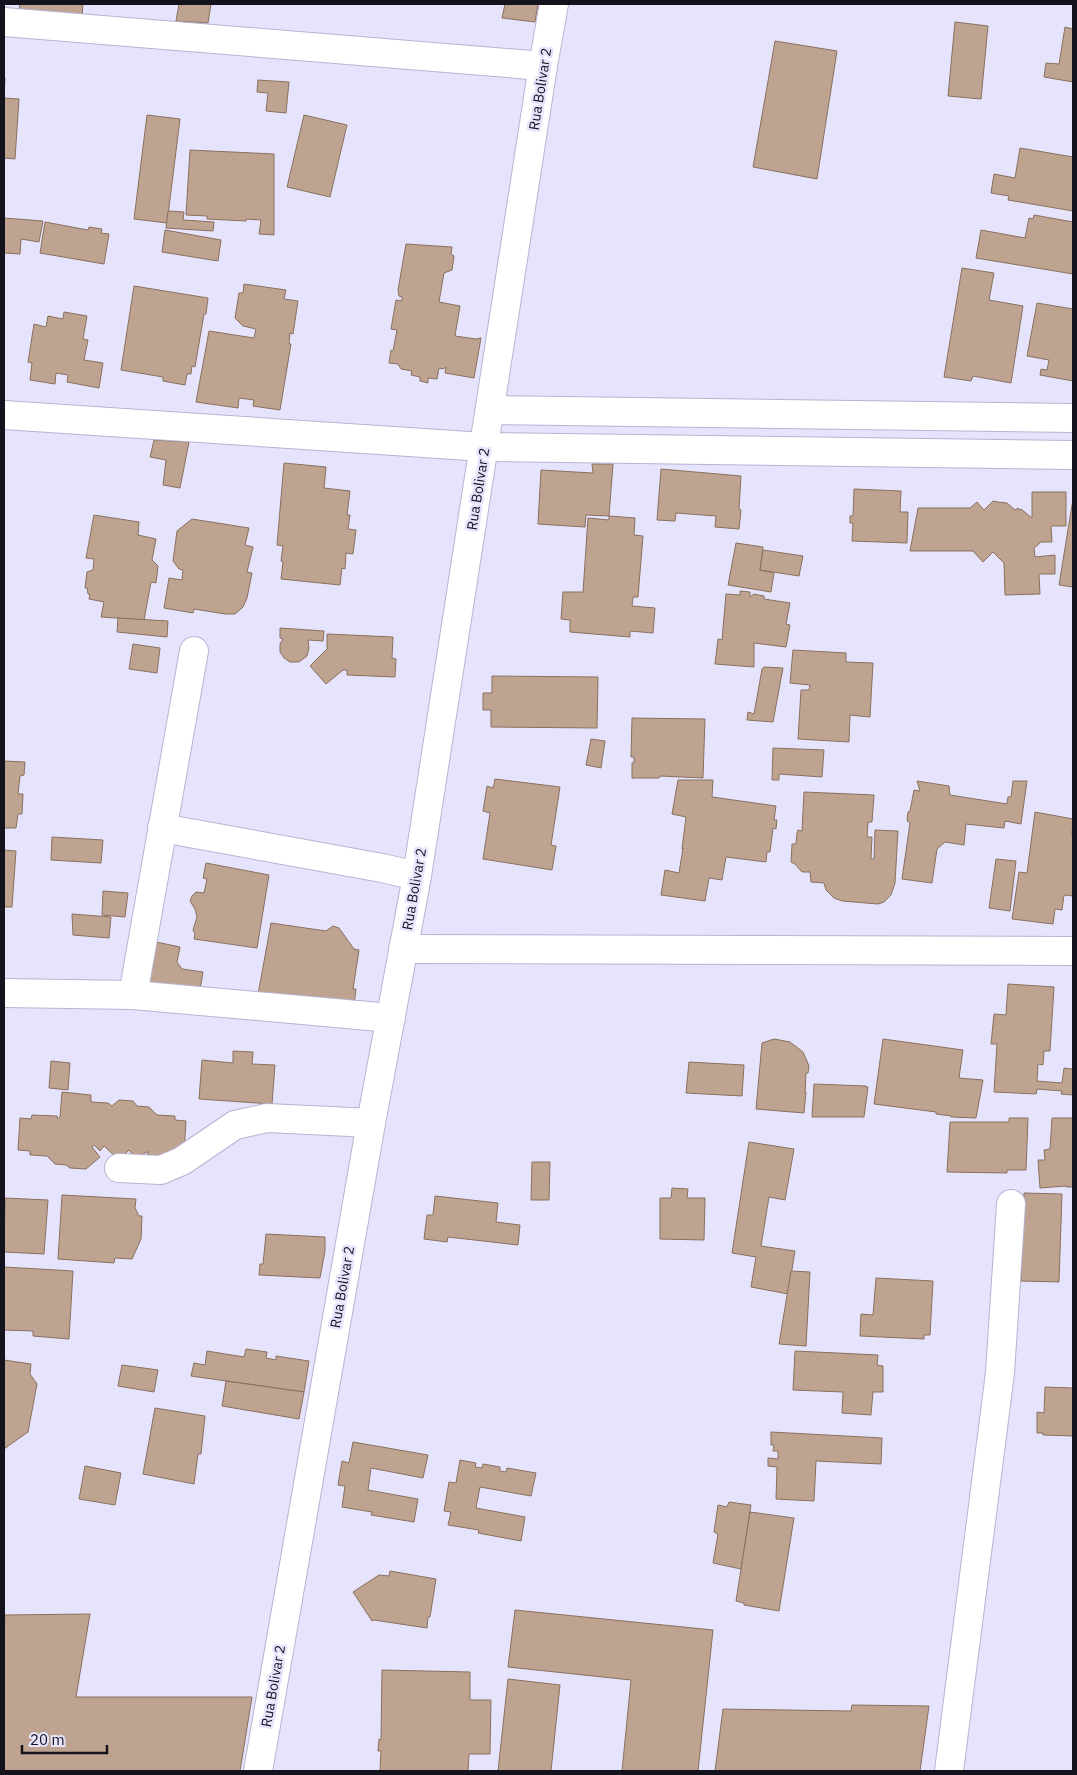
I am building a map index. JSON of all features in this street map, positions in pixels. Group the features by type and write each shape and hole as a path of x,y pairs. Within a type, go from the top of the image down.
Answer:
{"street":[{"name":"Rua Bolivar 2","path":"258,1771 371,1123 417,876 554,4"},
{"path":"4,22 543,66"},
{"path":"490,410 1073,418"},
{"path":"4,415 484,447 1073,456"},
{"path":"133,995 194,651"},
{"path":"162,828 417,876"},
{"path":"403,949 1073,951"},
{"path":"4,993 133,995 391,1018"},
{"path":"119,1168 161,1170 182,1161 235,1125 267,1118 371,1123"},
{"path":"948,1771 1000,1373 1011,1204"}],"building":[{"path":"20,4 83,4 82,17 19,12"},
{"path":"179,4 211,4 208,23 176,21"},
{"path":"505,4 538,4 535,22 502,18"},
{"path":"955,22 988,26 981,99 948,96"},
{"path":"1065,27 1073,29 1073,82 1044,77 1046,63 1059,64"},
{"path":"775,41 837,51 817,179 753,167"},
{"path":"258,80 289,82 286,113 266,111 268,93 257,92"},
{"path":"4,98 19,99 15,159 4,158"},
{"path":"147,115 180,119 167,223 134,219"},
{"path":"304,115 347,125 330,197 287,187"},
{"path":"1020,148 1073,157 1073,211 1008,200 1009,196 991,193 994,174 1015,178"},
{"path":"190,150 274,154 274,235 259,234 261,220 207,219 207,216 186,215"},
{"path":"168,211 184,212 183,220 214,222 213,231 166,228"},
{"path":"1034,215 1073,222 1073,274 976,258 981,230 1025,238 1029,218 1033,219"},
{"path":"4,218 43,221 39,242 21,239 20,254 4,253"},
{"path":"45,222 88,230 89,227 102,229 101,233 109,234 104,264 40,253"},
{"path":"165,230 221,240 218,261 162,252"},
{"path":"406,244 452,247 451,254 454,256 452,270 444,273 439,302 460,306 455,336 481,338 474,378 445,373 446,367 443,369 439,368 437,379 428,378 428,383 420,381 420,377 411,375 412,371 401,369 398,364 389,363 397,330 391,329 396,300 402,301 398,290"},
{"path":"962,268 994,273 989,300 1023,306 1011,383 973,376 971,381 944,377"},
{"path":"244,284 286,290 284,299 298,301 293,334 290,333 289,344 291,344 280,410 253,406 254,400 239,398 238,408 196,402 209,331 254,338 256,329 243,326 235,318 239,293 243,293"},
{"path":"134,286 208,298 195,367 192,366 191,374 187,374 185,385 163,381 163,377 121,370"},
{"path":"1037,303 1073,309 1073,381 1040,375 1041,369 1047,370 1049,360 1027,356"},
{"path":"64,312 87,316 83,339 88,340 84,360 103,363 99,388 67,382 68,375 56,373 55,384 30,380 32,363 28,362 34,324 46,327 48,316 63,319"},
{"path":"154,440 189,442 180,488 163,485 166,460 150,457"},
{"path":"284,463 326,467 324,488 350,491 347,515 350,515 348,529 356,530 353,554 346,553 345,569 342,568 340,585 281,579 283,546 277,545"},
{"path":"592,464 613,464 609,516 586,515 585,527 538,524 541,470 593,473"},
{"path":"661,469 741,476 739,529 715,527 716,516 676,513 675,521 657,520"},
{"path":"854,489 901,491 900,512 908,512 907,543 852,541 853,523 850,523 850,516 853,516"},
{"path":"1032,492 1066,492 1066,526 1051,526 1052,542 1041,542 1034,548 1035,557 1055,555 1055,574 1039,574 1040,594 1005,595 1004,563 993,552 983,562 973,551 910,551 918,508 970,508 977,502 984,510 993,501 1007,503 1015,510 1021,509 1032,518"},
{"path":"1073,499 1073,587 1059,585"},
{"path":"94,515 139,522 138,535 156,539 152,560 158,566 156,583 151,582 144,620 101,617 104,602 89,599 90,595 87,588 85,588 87,572 93,570 94,559 86,558"},
{"path":"609,516 635,518 634,535 643,536 638,597 633,597 632,606 655,608 653,633 630,631 630,637 570,632 570,620 561,619 563,592 583,592 588,518 609,520"},
{"path":"192,519 249,528 245,545 253,547 247,572 252,573 247,598 243,607 235,614 194,609 193,613 164,608 169,578 182,580 183,570 179,569 173,561 177,531"},
{"path":"736,543 763,547 760,570 774,573 771,592 728,585"},
{"path":"763,550 803,556 799,576 760,570"},
{"path":"740,591 750,592 750,597 754,594 764,596 764,599 790,603 786,624 790,625 786,647 754,643 754,667 715,664 718,639 722,640 726,594 740,595"},
{"path":"118,618 168,621 167,637 117,632"},
{"path":"280,628 324,631 323,641 308,640 307,656 299,662 290,662 280,652 280,644 283,639 280,638"},
{"path":"327,634 393,637 392,658 396,659 395,677 347,675 347,670 343,670 326,684 310,666 327,649"},
{"path":"133,644 160,648 157,673 129,669"},
{"path":"793,650 846,653 846,662 873,663 870,717 850,715 849,742 798,739 801,690 809,690 810,685 790,683"},
{"path":"764,667 783,668 773,722 747,720 748,712 754,714 762,669"},
{"path":"492,676 598,677 597,728 491,727 491,710 483,710 483,693 492,693"},
{"path":"632,718 705,719 703,778 660,776 659,778 632,778 634,757 631,757"},
{"path":"591,739 605,741 601,768 586,765"},
{"path":"773,748 824,750 822,777 779,774 779,780 772,780"},
{"path":"4,761 25,762 24,775 20,776 18,794 23,794 22,814 18,814 16,828 4,828"},
{"path":"495,779 560,787 551,845 556,846 552,870 483,859 490,813 483,811 487,786 493,788"},
{"path":"678,780 713,780 712,797 776,806 774,820 777,820 776,829 773,828 770,852 767,852 766,862 726,857 722,880 709,878 705,901 661,895 665,870 679,873 683,848 686,817 672,814"},
{"path":"917,781 949,786 950,795 1007,804 1008,797 1011,797 1013,781 1027,781 1021,824 1005,821 1004,828 966,824 964,845 945,842 937,849 932,883 902,879 910,823 907,821 908,812 910,811 914,790 920,791"},
{"path":"804,792 874,795 872,822 868,822 867,837 872,837 871,859 874,859 875,830 898,831 895,883 891,895 884,902 878,904 842,901 834,898 826,890 824,883 811,882 810,872 802,872 791,862 792,844 796,844 798,830 802,831"},
{"path":"1035,812 1073,819 1073,896 1064,895 1062,910 1055,909 1053,924 1012,919 1019,872 1027,873"},
{"path":"52,837 103,840 101,863 51,860"},
{"path":"4,850 16,851 12,907 4,907"},
{"path":"996,859 1016,861 1010,911 989,908"},
{"path":"206,863 269,875 257,948 194,939 195,934 193,930 197,917 190,901 196,892 204,893 207,879 203,878"},
{"path":"103,891 128,893 125,917 102,915"},
{"path":"72,914 111,917 109,938 73,935"},
{"path":"271,923 326,931 333,926 339,928 354,949 359,950 353,989 356,989 354,1005 257,1000"},
{"path":"156,942 180,947 177,962 182,969 203,972 199,996 148,986"},
{"path":"1008,984 1054,987 1050,1051 1044,1051 1043,1065 1038,1064 1037,1081 1062,1083 1064,1068 1073,1069 1073,1095 1061,1094 1062,1091 1037,1089 1036,1094 994,1092 997,1044 991,1044 994,1014 1006,1015"},
{"path":"774,1039 790,1042 803,1052 809,1066 808,1073 806,1073 804,1113 756,1109 762,1043"},
{"path":"883,1039 963,1050 959,1078 983,1080 976,1118 951,1117 936,1114 936,1112 874,1104"},
{"path":"233,1051 253,1052 252,1064 275,1065 272,1104 199,1099 202,1060 233,1063"},
{"path":"51,1061 70,1063 68,1090 49,1088"},
{"path":"689,1062 744,1065 742,1096 686,1093"},
{"path":"814,1084 868,1087 864,1117 812,1117"},
{"path":"62,1092 91,1095 91,1102 108,1103 112,1106 119,1100 133,1101 137,1106 149,1107 157,1115 175,1116 175,1120 186,1121 184,1153 171,1156 147,1155 148,1152 146,1152 137,1160 129,1150 119,1160 104,1146 100,1151 94,1145 92,1147 100,1157 86,1169 70,1168 66,1165 55,1164 47,1156 30,1155 30,1151 18,1150 20,1118 31,1119 32,1115 57,1116 58,1119 60,1117"},
{"path":"1009,1118 1028,1118 1026,1170 1007,1170 1007,1173 947,1172 950,1122 1009,1122"},
{"path":"1052,1118 1073,1118 1073,1187 1040,1188 1038,1160 1045,1160 1044,1150 1050,1149"},
{"path":"749,1142 794,1149 785,1200 769,1197 761,1246 795,1251 788,1294 751,1287 756,1257 732,1253"},
{"path":"532,1162 550,1162 549,1200 531,1200"},
{"path":"672,1188 688,1189 687,1198 705,1198 704,1240 660,1239 660,1198 671,1198"},
{"path":"1024,1193 1062,1194 1059,1282 1021,1281"},
{"path":"62,1195 136,1199 135,1208 139,1216 142,1216 141,1239 132,1259 115,1258 114,1263 58,1259"},
{"path":"435,1196 498,1203 496,1222 520,1225 518,1245 448,1237 447,1242 424,1239 427,1215 433,1215"},
{"path":"5,1198 48,1200 44,1254 4,1252"},
{"path":"266,1234 325,1237 325,1251 320,1278 259,1275 260,1264 263,1264"},
{"path":"4,1267 73,1271 69,1339 33,1336 33,1331 4,1330"},
{"path":"791,1271 810,1272 806,1346 779,1344"},
{"path":"876,1278 933,1281 930,1335 924,1335 924,1339 860,1336 861,1314 873,1315"},
{"path":"246,1349 267,1352 266,1358 276,1360 276,1356 309,1361 304,1392 191,1376 194,1363 205,1365 207,1351 244,1357"},
{"path":"795,1351 878,1355 877,1365 883,1366 883,1392 873,1392 871,1415 842,1413 843,1392 793,1390"},
{"path":"4,1360 31,1364 30,1374 37,1384 28,1432 4,1449"},
{"path":"122,1365 158,1370 154,1392 118,1386"},
{"path":"226,1381 304,1392 299,1419 222,1406"},
{"path":"1045,1387 1073,1388 1073,1436 1037,1433 1037,1412 1044,1413"},
{"path":"155,1408 205,1416 201,1454 198,1454 194,1484 143,1474"},
{"path":"771,1432 882,1438 881,1464 816,1461 814,1501 776,1499 777,1467 768,1466 768,1458 778,1459 778,1451 773,1451 774,1445 771,1445"},
{"path":"353,1442 428,1455 423,1478 371,1468 368,1490 418,1499 414,1522 371,1515 372,1512 342,1507 345,1486 338,1485 342,1461 349,1463"},
{"path":"460,1460 476,1463 475,1467 482,1468 483,1464 500,1467 500,1471 506,1472 507,1468 536,1473 531,1496 480,1487 476,1508 525,1517 521,1541 478,1533 479,1530 448,1525 451,1512 444,1511 449,1482 456,1483"},
{"path":"85,1466 121,1473 115,1505 79,1499"},
{"path":"729,1502 751,1505 741,1569 713,1563 718,1534 714,1532 718,1505 727,1507"},
{"path":"750,1512 794,1518 779,1611 744,1605 744,1603 736,1601"},
{"path":"390,1571 436,1579 427,1628 372,1621 353,1592 379,1575 389,1576"},
{"path":"515,1610 713,1630 698,1771 622,1771 631,1680 508,1667"},
{"path":"90,1614 76,1697 252,1697 240,1771 4,1771 5,1615"},
{"path":"382,1670 470,1672 470,1700 491,1700 490,1754 469,1754 468,1771 380,1771 381,1751 378,1751 379,1739 381,1740"},
{"path":"508,1679 560,1685 551,1771 498,1771"},
{"path":"852,1705 929,1706 920,1771 715,1771 723,1709 851,1711"}]}
